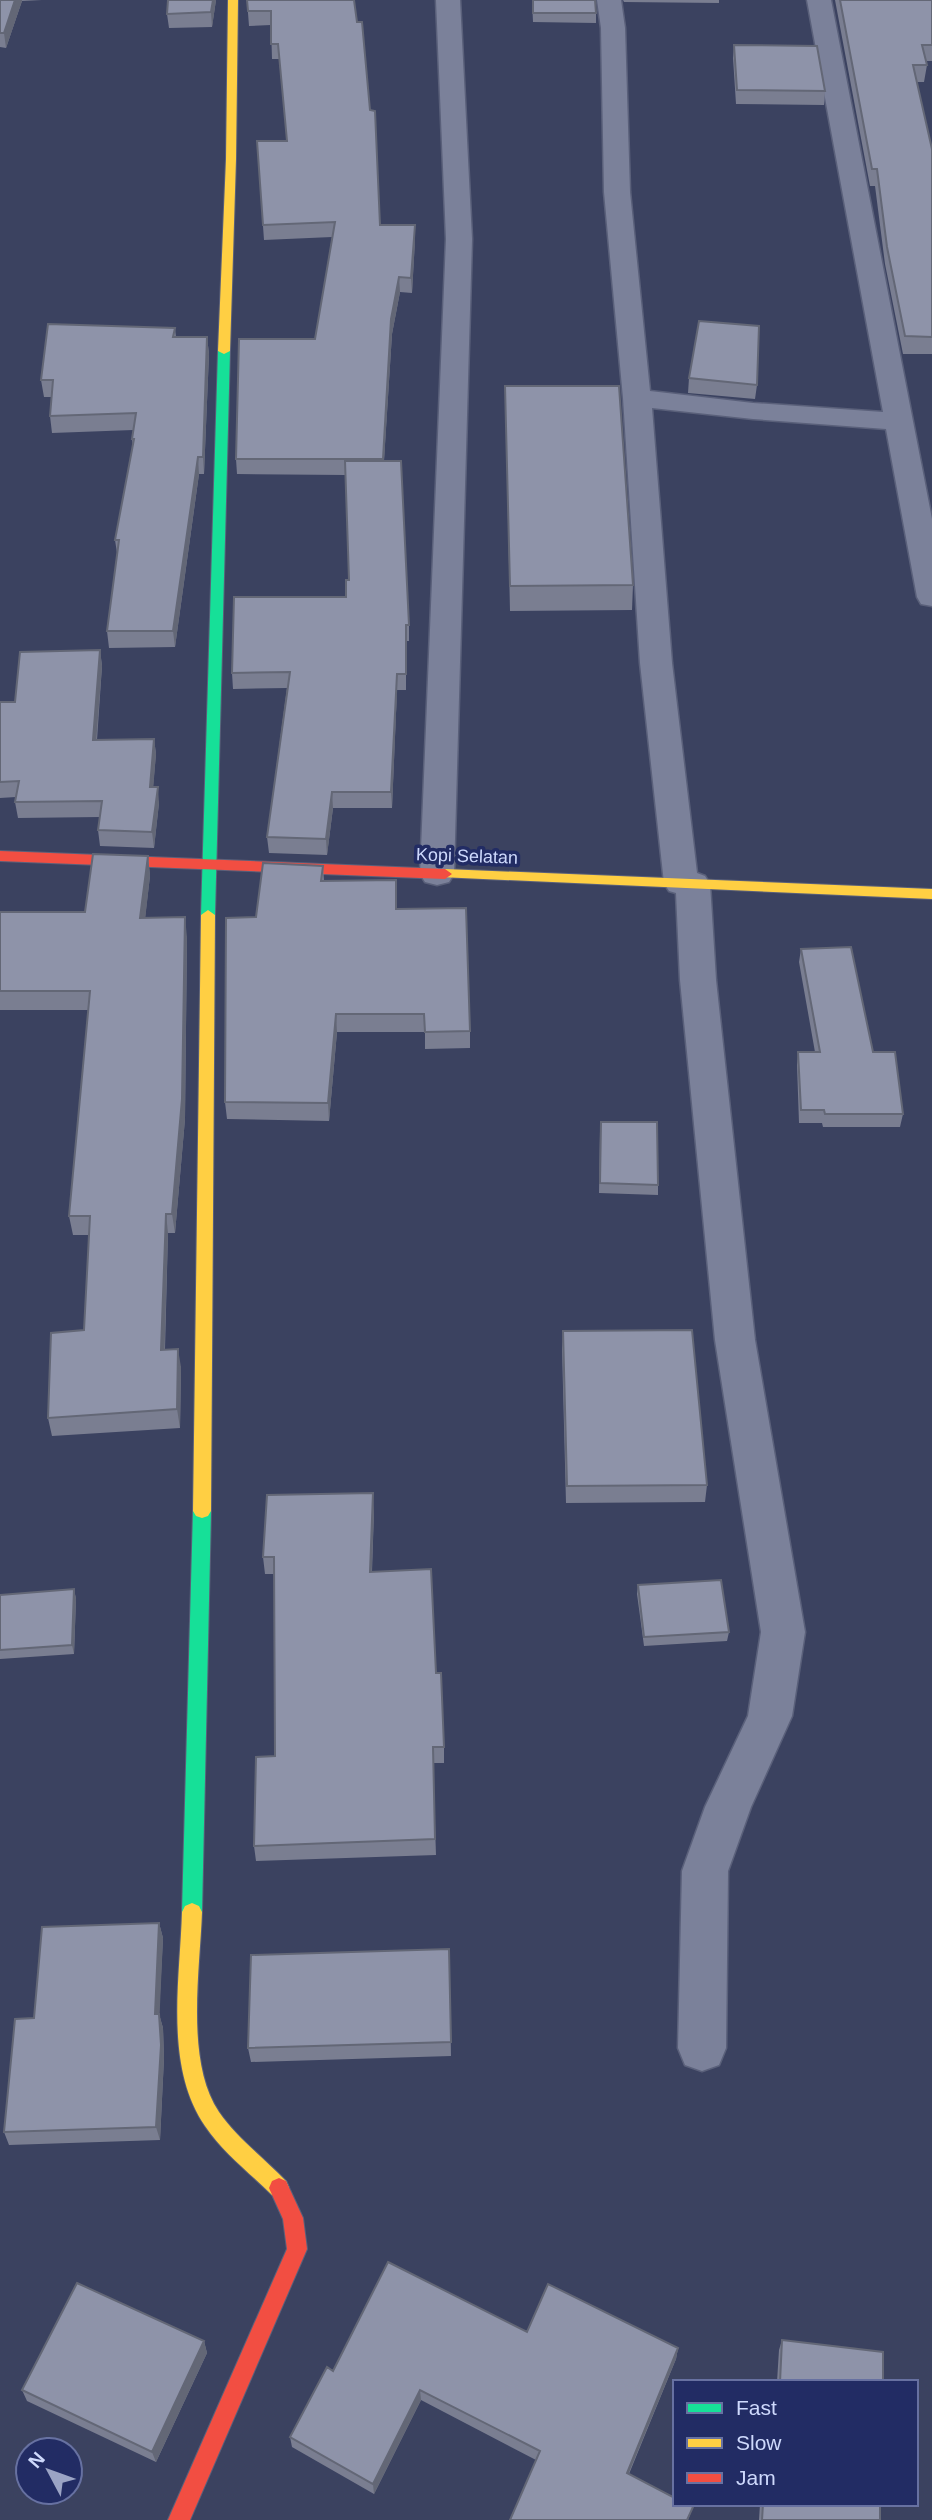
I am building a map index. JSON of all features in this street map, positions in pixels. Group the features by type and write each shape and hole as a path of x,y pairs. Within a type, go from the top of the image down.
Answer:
{"street":[{"path":"179,2520 297,2249 293,2218 280,2189 211,2118 194,2082 189,2042 203,1473 208,864 216,530 231,159 233,0"},
{"path":"437,874 459,239 448,0"},
{"path":"609,0 613,28 617,192 637,398 656,663 687,884 735,1340 783,1632 770,1716 728,1807 705,1871 702,2049"},
{"path":"818,0 932,597"},
{"path":"637,398 752,411 898,421"},
{"name":"Kopi Selatan","path":"0,856 932,894"}],"building":[{"path":"0,0 15,0 4,33 0,33"},
{"path":"168,0 213,0 211,12 167,14"},
{"path":"247,0 354,0 357,22 362,22 370,110 375,111 380,225 415,225 411,278 399,277 391,319 383,459 236,459 239,339 315,339 335,222 263,225 257,141 287,141 278,44 271,44 271,11 248,11"},
{"path":"533,0 595,0 596,13 533,13"},
{"path":"840,0 932,0 932,45 922,45 927,65 913,65 932,149 932,337 905,336 887,247 877,169 872,169"},
{"path":"734,45 817,46 825,91 737,90"},
{"path":"699,321 759,326 757,385 689,378"},
{"path":"48,324 175,328 173,337 207,337 203,457 198,457 173,631 107,631 119,540 115,540 134,439 136,413 50,416 53,380 41,380"},
{"path":"505,386 619,386 633,585 510,586"},
{"path":"345,461 401,461 409,625 406,625 406,674 397,674 391,792 332,792 326,839 267,837 290,672 232,673 234,597 346,597 346,580 349,580"},
{"path":"100,650 93,740 154,739 150,787 158,787 152,832 98,830 102,801 15,802 19,781 0,782 0,702 15,702 20,652"},
{"path":"93,854 148,856 140,918 185,917 182,1099 172,1214 166,1214 161,1350 178,1349 177,1409 48,1418 51,1333 84,1330 90,1216 69,1216 90,991 0,991 0,912 85,912"},
{"path":"263,863 323,866 321,881 396,880 396,909 466,908 470,1031 425,1032 424,1014 336,1014 328,1103 225,1102 226,918 256,917"},
{"path":"851,947 873,1052 895,1052 903,1114 825,1114 824,1110 801,1110 798,1052 820,1052 801,949"},
{"path":"601,1122 657,1122 658,1185 600,1183"},
{"path":"692,1330 707,1485 567,1486 563,1331"},
{"path":"373,1493 370,1572 431,1569 436,1673 441,1673 444,1747 433,1747 435,1839 254,1846 256,1757 275,1756 274,1557 263,1557 267,1495"},
{"path":"721,1580 729,1632 644,1637 638,1585"},
{"path":"74,1589 72,1645 0,1650 0,1595"},
{"path":"159,1923 155,2014 159,2014 161,2045 156,2127 4,2132 15,2019 34,2018 42,1927"},
{"path":"449,1949 451,2042 248,2048 251,1955"},
{"path":"388,2262 527,2332 548,2284 678,2348 627,2473 673,2497 673,2506 693,2507 687,2520 510,2520 540,2451 420,2390 373,2484 290,2437 327,2367 333,2371"},
{"path":"77,2283 204,2341 152,2452 22,2390"},
{"path":"782,2340 883,2352 883,2380 780,2380"},
{"path":"763,2506 880,2506 880,2520 762,2520"}],"traffic: fast":[{"path":"208,915 224,351"},
{"path":"192,1912 202,1511"}],"traffic: slow":[{"path":"224,351 233,0"},
{"path":"445,874 932,894"},
{"path":"202,1511 208,915"},
{"path":"192,1912 188,2019 194,2074 200,2098 218,2127 279,2188"}],"traffic: jam":[{"path":"0,856 445,874"},
{"path":"179,2520 297,2249 293,2218 279,2188"}]}
